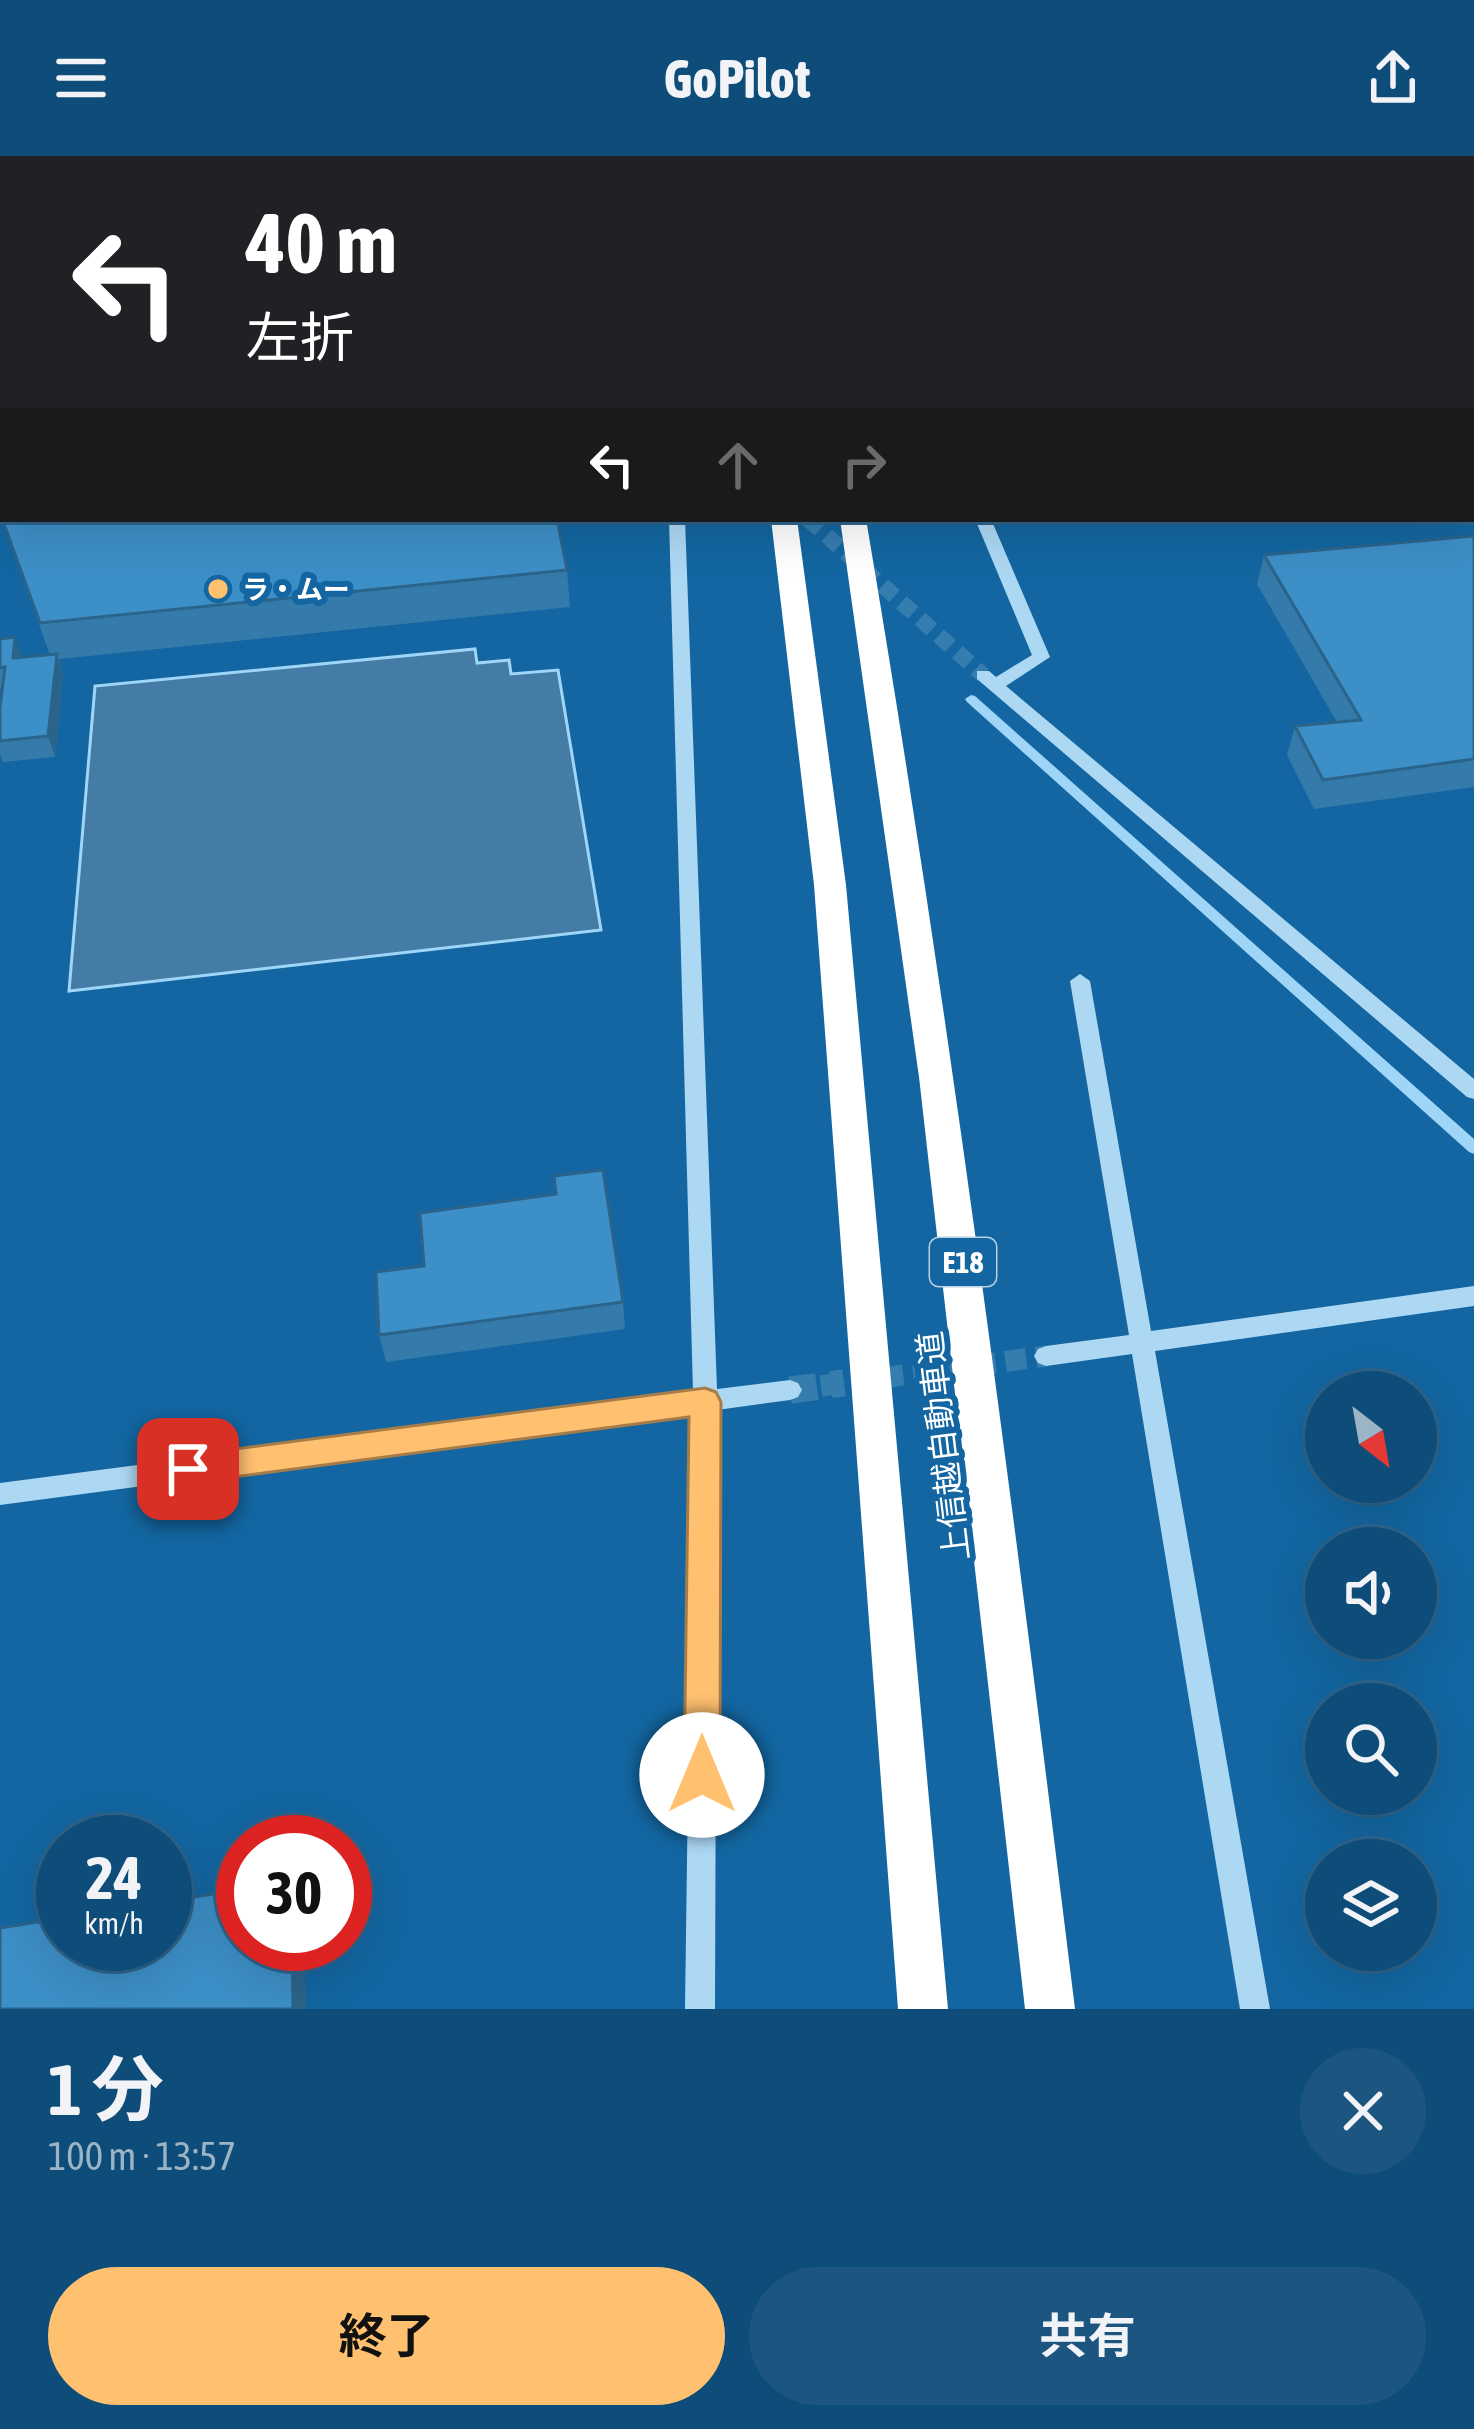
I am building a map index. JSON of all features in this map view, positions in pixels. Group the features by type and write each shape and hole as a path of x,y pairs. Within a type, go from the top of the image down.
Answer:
{"highway":[{"name":"上信越自動車道","path":"784,522 835,932 923,2009"},
{"name":"上信越自動車道","path":"853,522 913,883 949,1142 1050,2009"}],"street":[{"path":"676,522 705,1402 700,2009"},
{"path":"984,522 1042,657 989,680 1474,1090"},
{"path":"1080,981 1255,2009"},
{"path":"1046,1356 1474,1296"},
{"path":"0,1494 790,1390"}],"water":[{"path":"475,649 477,663 509,660 511,674 558,670 601,930 69,991 95,686"}],"building":[{"path":"3,522 558,522 567,570 40,623"},
{"path":"1474,536 1474,759 1323,780 1295,726 1361,720 1264,555"},
{"path":"15,637 13,658 57,654 48,736 0,741 5,667 0,668 0,639"},
{"path":"603,1170 623,1302 379,1335 376,1272 424,1266 420,1213 556,1194 554,1176"},
{"path":"216,1894 216,1971 292,1971 293,2009 0,2009 0,1928 36,1922 36,1971 192,1971 192,1898"}],"waterway":[{"path":"971,699 1474,1148"}],"tunnel":[{"path":"811,522 983,675"},
{"path":"826,1385 1046,1356"},
{"path":"826,1385 844,1383"},
{"path":"790,1390 826,1385"},
{"path":"821,1386 826,1385"}],"place":[{"name":"ラ・ムー","path":"218,589"}],"route":[{"path":"188,1469 705,1402 702,1775"}]}
